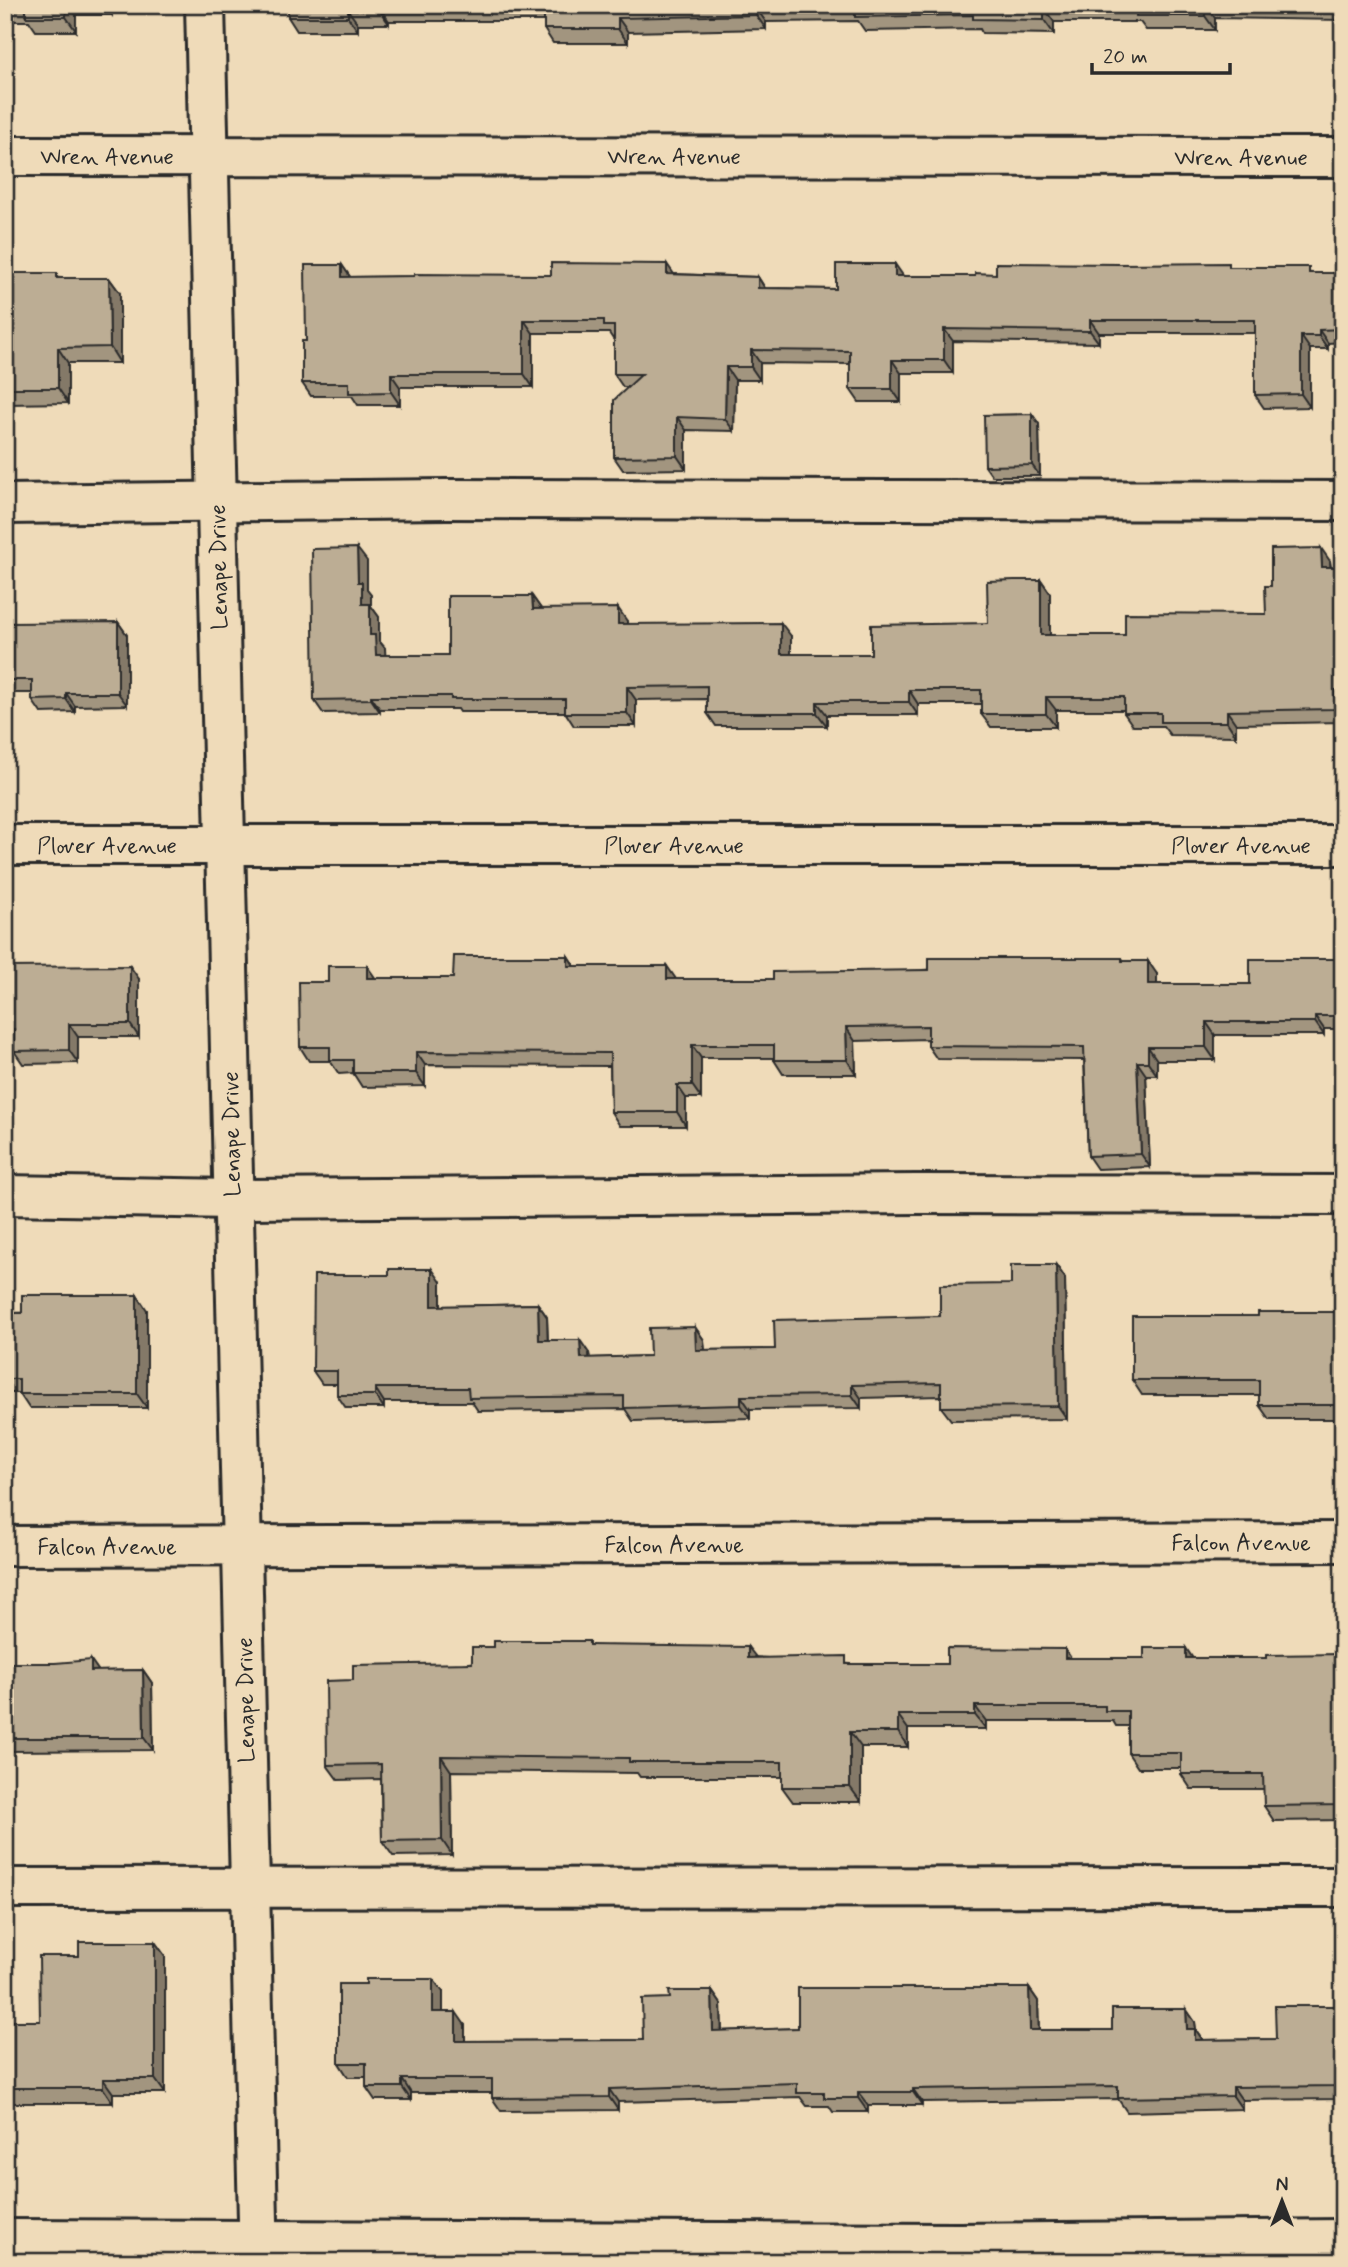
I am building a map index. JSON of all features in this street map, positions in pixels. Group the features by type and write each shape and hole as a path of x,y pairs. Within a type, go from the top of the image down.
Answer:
{"street":[{"name":"Lenape Drive","path":"205,5 258,2251"},
{"name":"Wren Avenue","path":"5,156 1343,157"},
{"path":"5,504 446,499 1343,501"},
{"name":"Plover Avenue","path":"5,845 1343,845"},
{"path":"5,1195 233,1199 917,1194 1343,1195"},
{"name":"Falcon Avenue","path":"5,1546 1343,1542"},
{"path":"5,1888 1343,1887"},
{"path":"5,2239 258,2251 959,2253 1343,2239"}],"building":[{"path":"5,5 66,5 66,17 26,17 26,7"},
{"path":"288,5 1205,5 1205,16 1136,16 1136,8 1044,8 1044,20 973,19 973,15 855,17 855,6 756,8 756,15 618,18 618,29 544,29 544,7 379,7 379,10 348,10 348,17 288,17"},
{"path":"551,263 667,264 667,274 758,277 758,288 836,289 836,264 895,264 895,276 996,274 996,263 1229,263 1229,267 1309,267 1309,273 1343,273 1343,329 1319,330 1319,336 1301,336 1301,394 1255,395 1255,320 1090,320 1090,331 944,329 944,360 892,360 892,389 850,389 850,351 751,350 751,367 726,367 725,419 677,417 677,456 614,457 614,400 642,374 614,374 614,326 604,326 604,320 524,320 524,374 391,374 391,392 349,393 349,383 302,383 302,341 306,341 305,265 342,265 342,277 414,274 551,275"},
{"path":"5,273 57,273 57,278 109,278 110,347 58,348 58,388 5,388"},
{"path":"1032,414 1032,465 985,466 984,415"},
{"path":"357,548 358,582 362,582 362,604 370,604 370,635 375,635 376,655 448,655 448,596 532,596 533,609 618,608 618,624 781,623 781,654 871,654 871,625 988,623 987,581 1041,580 1041,635 1125,635 1125,613 1266,614 1265,586 1271,586 1271,549 1321,548 1322,567 1343,567 1343,690 1335,690 1335,709 1227,711 1227,722 1161,722 1161,713 1124,713 1124,697 1046,697 1046,714 981,714 981,690 909,690 909,702 817,702 817,713 707,713 707,686 627,687 627,713 565,713 565,699 371,696 371,699 314,700 312,549"},
{"path":"118,622 118,693 66,693 66,699 32,700 32,680 5,680 5,640 8,640 8,623"},
{"path":"454,956 568,956 568,966 667,966 667,979 773,979 773,972 929,970 929,958 1122,958 1122,961 1148,961 1148,984 1250,984 1250,959 1343,959 1343,1016 1315,1016 1315,1022 1206,1022 1206,1047 1148,1047 1148,1062 1137,1062 1141,1154 1088,1156 1084,1047 928,1046 928,1026 846,1027 847,1060 774,1060 774,1045 692,1045 692,1085 677,1085 677,1112 611,1112 610,1053 416,1052 416,1073 353,1073 353,1060 330,1060 330,1047 300,1047 299,982 328,982 328,966 367,966 367,978 453,978"},
{"path":"130,966 130,1024 69,1024 69,1050 14,1051 14,1029 5,1029 5,967"},
{"path":"1011,1265 1056,1265 1058,1406 941,1407 941,1383 852,1385 852,1395 741,1396 741,1405 624,1408 624,1396 469,1398 468,1388 375,1388 375,1395 337,1395 337,1371 313,1371 314,1275 389,1275 389,1269 432,1269 432,1306 538,1304 539,1340 580,1340 581,1358 650,1356 649,1328 695,1327 696,1350 775,1349 774,1320 940,1316 940,1285 1011,1284"},
{"path":"22,1295 137,1295 137,1394 19,1394 19,1379 5,1379 5,1313 22,1313"},
{"path":"1258,1312 1343,1312 1343,1405 1259,1405 1259,1380 1132,1380 1132,1316 1258,1316"},
{"path":"494,1641 589,1641 589,1645 748,1647 748,1658 846,1656 846,1664 947,1664 947,1648 1065,1649 1065,1658 1144,1658 1144,1648 1186,1648 1186,1658 1343,1654 1343,1805 1264,1806 1263,1774 1181,1774 1181,1753 1128,1753 1128,1711 1105,1711 1105,1706 975,1706 975,1715 898,1715 898,1732 850,1732 850,1787 782,1787 782,1762 629,1762 629,1758 441,1756 442,1840 382,1841 381,1764 327,1765 326,1681 353,1680 353,1665 472,1663 472,1647 494,1647"},
{"path":"91,1660 91,1671 143,1670 144,1738 5,1738 5,1663"},
{"path":"79,1942 155,1942 155,2079 103,2079 103,2088 5,2088 5,2021 40,2021 39,1956 79,1956"},
{"path":"366,1979 433,1979 433,2012 456,2012 456,2041 643,2040 642,1999 670,1998 669,1991 712,1991 713,2031 798,2028 798,1988 1029,1988 1030,2030 1112,2030 1112,2009 1186,2009 1187,2029 1195,2029 1195,2040 1276,2039 1275,2006 1343,2006 1343,2086 1233,2087 1233,2096 1118,2098 1118,2086 913,2089 913,2092 858,2092 858,2098 824,2098 824,2093 797,2093 797,2083 609,2089 609,2097 492,2098 492,2079 402,2079 402,2087 366,2087 366,2063 339,2063 339,1984 366,1984"}]}
